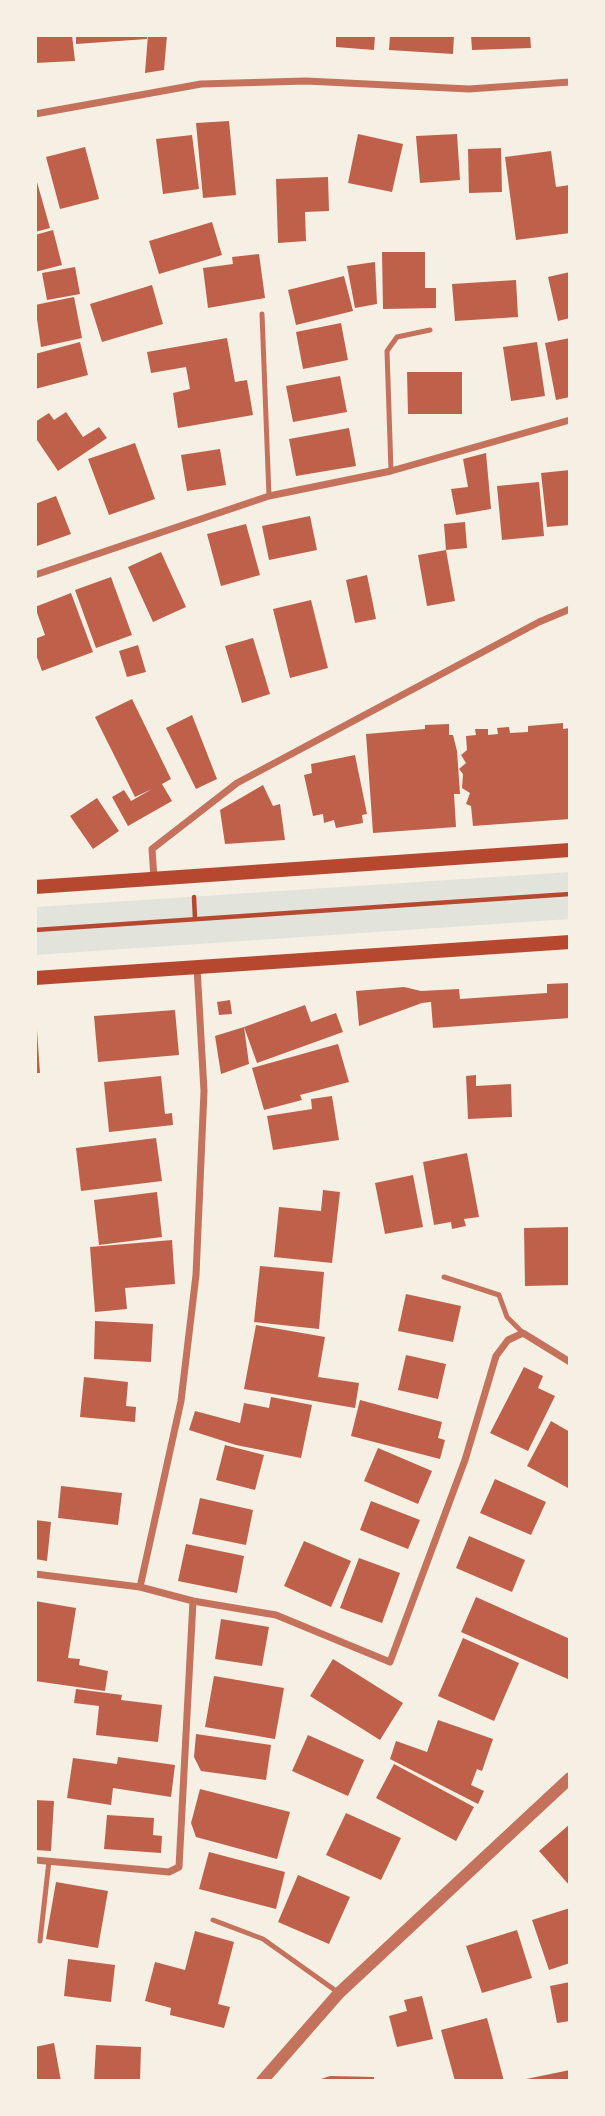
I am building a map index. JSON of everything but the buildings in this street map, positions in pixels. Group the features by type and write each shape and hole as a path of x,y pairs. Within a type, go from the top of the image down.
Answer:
{"main road":[{"path":"35,887 570,850"},
{"path":"35,978 570,942"}],"street":[{"path":"35,114 201,84 306,81 469,89 570,82"},
{"path":"35,575 269,496 391,471 570,420"},
{"path":"154,878 152,849 237,783 539,622 570,609"},
{"path":"140,1587 181,1401 196,1275 204,1091 197,967"},
{"path":"35,1574 140,1587 193,1601 276,1615 390,1662 465,1460 496,1356 508,1340 523,1333 570,1362"},
{"path":"35,1860 169,1872 179,1867 193,1601"},
{"path":"262,2081 339,1993 570,1778"}],"lane":[{"path":"262,314 269,496"},
{"path":"391,471 387,351 397,337 430,330"},
{"path":"444,1277 499,1295 508,1317 523,1333"},
{"path":"40,1941 49,1861"},
{"path":"213,1920 263,1939 339,1993"}],"path":[{"path":"35,930 570,894"},
{"path":"194,897 195,919"}],"shaded area":[{"path":"570,872 570,919 35,955 35,907"}]}
